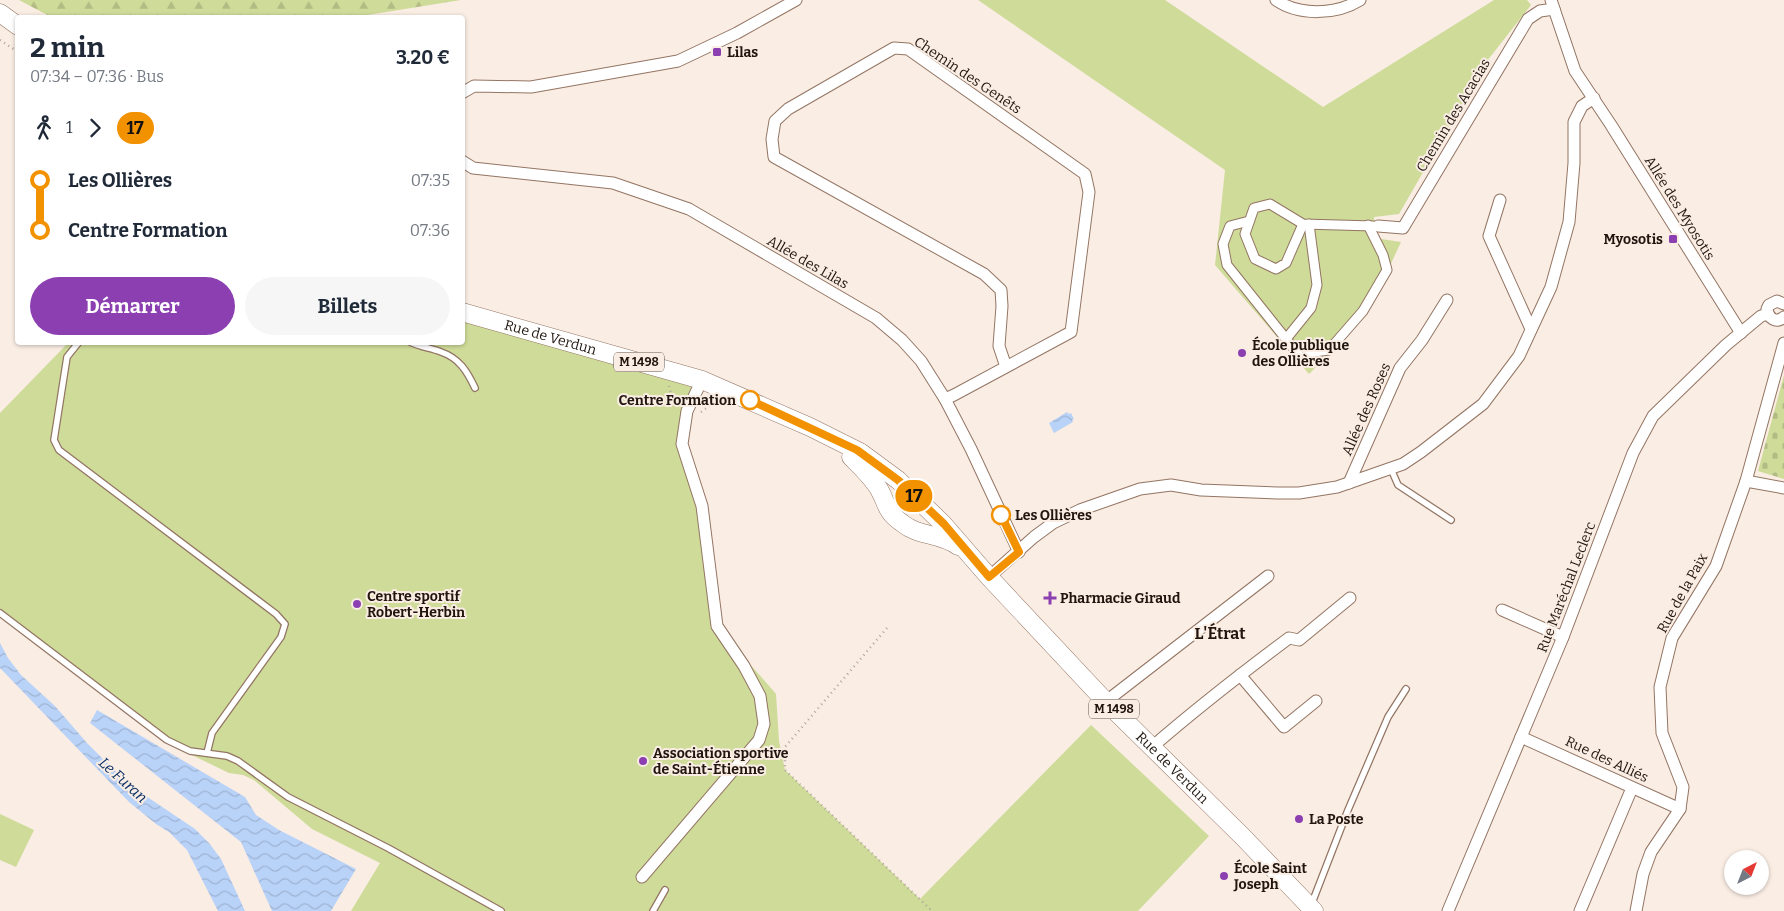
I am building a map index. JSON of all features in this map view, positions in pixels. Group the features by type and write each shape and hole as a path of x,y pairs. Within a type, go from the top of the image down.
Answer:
{"main road":[{"path":"0,13 15,24"},
{"name":"Rue de Verdun","path":"465,313 702,380 810,427 857,450 898,480 944,524 989,577 1107,703 1243,837 1312,909"},
{"name":"Rue de Verdun","path":"834,440 869,474 880,491 887,510 900,522 911,530 948,539 970,556"}],"street":[{"path":"465,91 474,86 531,87 678,61 737,33 796,0"},
{"path":"1276,0 1283,5 1317,13 1351,5 1360,0"},
{"path":"989,577 1034,537 1053,523 1080,510 1140,489 1171,485 1200,490 1299,493 1337,487 1403,464 1483,404 1519,356 1551,287 1569,222 1574,163 1574,122 1582,106 1594,98 1575,71 1552,4"},
{"name":"Chemin des Acacias","path":"1373,226 1403,228 1528,19 1552,4"},
{"name":"Chemin des Genêts","path":"945,399 1006,367 1071,332 1089,192 1085,174 908,49 894,48 788,109 775,121 772,139 774,157 984,274 1001,290 1002,306 998,346 1006,367"},
{"name":"Allée des Myosotis","path":"1594,98 1741,333"},
{"name":"Allée des Lilas","path":"465,163 472,168 613,183 689,209 876,318 902,340 921,361 945,399 971,449 1019,552"},
{"path":"1500,200 1489,236 1531,329"},
{"path":"1249,221 1230,226 1222,244 1227,265 1302,359 1314,352 1329,350 1363,311 1387,270 1384,255 1373,226 1306,224 1270,204 1254,208 1245,234 1256,259 1276,269 1286,263 1306,224"},
{"path":"1286,339 1311,308 1317,285 1306,224"},
{"name":"Allée des Roses","path":"1349,483 1400,368 1422,340 1447,300"},
{"name":"Rue Maréchal Leclerc","path":"1448,911 1563,637 1633,453 1652,416 1741,333 1761,316 1768,314 1769,305 1783,300"},
{"path":"1768,314 1773,320 1783,321"},
{"name":"Rue de la Paix","path":"1636,911 1643,874 1651,852 1680,809 1683,787 1662,733 1660,687 1672,638 1716,566 1746,481 1784,343"},
{"path":"642,877 759,740 764,724 760,696 744,666 717,626 702,506 682,444 687,411 702,380"},
{"path":"1746,481 1784,488"},
{"path":"1107,703 1113,696 1268,576"},
{"path":"1152,747 1240,675 1289,638 1299,640 1350,598"},
{"path":"1502,610 1563,637"},
{"path":"1240,675 1284,727 1316,701"},
{"name":"Rue des Alliés","path":"1521,737 1680,809"},
{"path":"1580,911 1632,788"}],"lane":[{"path":"77,345 67,357 54,440 59,450 276,614 285,624 281,636 212,733 207,753"},
{"path":"420,345 442,352 455,359 465,368 475,388"},
{"path":"1390,469 1398,485 1451,520"},
{"path":"0,613 167,740 190,751 227,756 288,797 388,848 500,911"},
{"path":"1312,909 1348,810 1384,725 1406,689"},
{"path":"653,911 665,890"}],"path":[{"path":"0,40 15,50"},
{"path":"669,385 676,414"},
{"path":"698,417 703,410 717,401"},
{"path":"887,628 785,747 785,770 932,911"}],"green space":[{"path":"19,0 461,0 367,15 47,15"},
{"path":"978,0 1165,0 1323,107 1494,0 1527,0 1531,5 1487,61 1399,214 1374,217 1375,238 1401,242 1367,315 1309,374 1215,265 1225,170"},
{"name":"Centre sportif Robert-Herbin","path":"465,313 702,380 682,444 702,506 717,626 776,694 779,741 785,770 920,899 1091,725 1209,836 1138,911 351,911 380,863 312,829 254,780 243,775 229,773 165,742 0,613 0,413 66,345 465,345"},
{"path":"1784,375 1784,479 1758,471"},
{"path":"0,814 34,830 16,867 0,860"}],"water":[{"path":"1067,412 1071,413 1074,419 1072,420 1073,422 1054,433 1049,423"},
{"name":"Le Furan","path":"0,643 8,658 21,675 55,706 87,743 128,784 195,829 209,843 221,859 245,911 218,911 187,850 169,832 129,802 0,668"},
{"path":"97,710 245,797 256,815 279,830 356,869 331,911 272,911 241,842 90,723"}],"bus line":[{"name":"17","path":"750,400 857,450 898,480 944,524 989,577 1019,552 1001,515"}],"place":[{"name":"Lilas","path":"717,52"},
{"name":"Myosotis","path":"1673,239"},
{"name":"École publique des Ollières","path":"1242,353"},
{"name":"Centre Formation","path":"750,400"},
{"name":"Les Ollières","path":"1001,515"},
{"name":"Pharmacie Giraud","path":"1050,598"},
{"name":"Centre sportif Robert-Herbin","path":"357,604"},
{"name":"Association sportive de Saint-Étienne","path":"643,761"},
{"name":"La Poste","path":"1299,819"},
{"name":"École Saint Joseph","path":"1224,876"}],"district":[{"name":"L'Étrat","path":"1220,633"}]}
